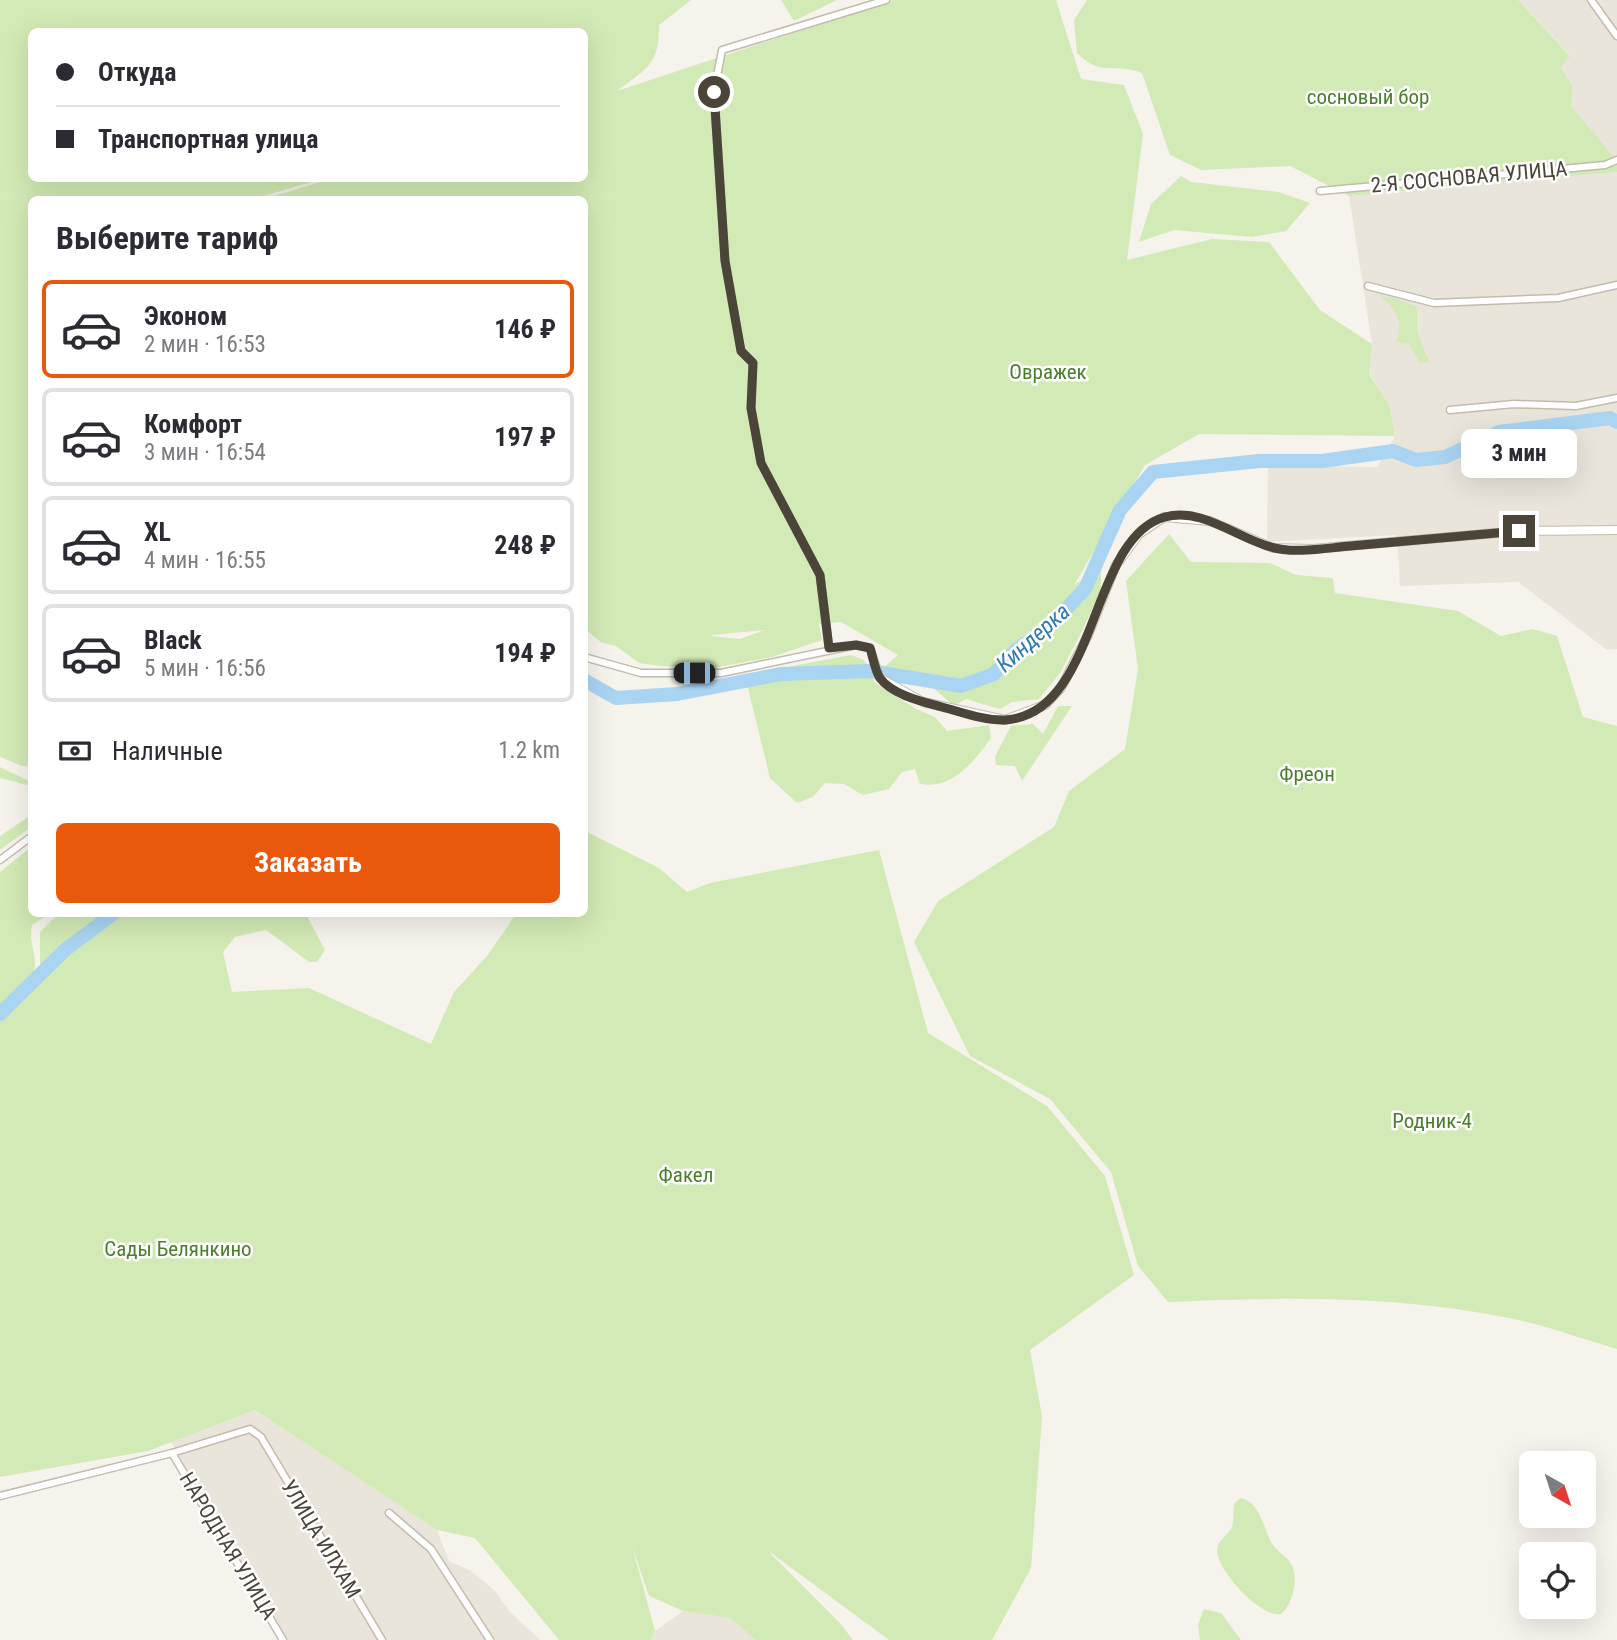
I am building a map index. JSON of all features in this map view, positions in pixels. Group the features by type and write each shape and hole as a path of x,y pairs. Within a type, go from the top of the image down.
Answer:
{"street":[{"path":"829,648 820,575 761,463 751,408 753,363 741,351 725,261 714,92 722,50 886,0"},
{"path":"1591,0 1617,36"},
{"name":"2-Я СОСНОВАЯ УЛИЦА","path":"1320,191 1605,165 1617,160"},
{"path":"1368,286 1434,303 1558,298 1617,285"},
{"path":"1450,410 1514,404 1576,406 1617,398"},
{"path":"588,658 641,673 721,673 829,648 856,645 870,648 880,678 923,702 1005,720 1045,705 1067,678 1116,565 1139,534 1164,517 1210,521 1273,548 1313,549 1519,531 1617,530"},
{"path":"0,860 28,839"},
{"name":"УЛИЦА ИЛХАМ","path":"172,1453 250,1429 261,1437 382,1640"},
{"path":"0,1496 172,1453"},
{"name":"НАРОДНАЯ УЛИЦА","path":"172,1453 283,1640"},
{"path":"389,1513 431,1549 490,1640"}],"shaded area":[{"path":"1518,0 1617,0 1617,160 1571,106 1573,87 1561,68 1570,55"},
{"path":"1617,172 1617,649 1607,650 1518,582 1400,586 1397,535 1267,542 1268,465 1377,467 1395,436 1390,406 1369,373 1372,344 1349,196"},
{"path":"255,1410 437,1530 449,1561 471,1571 495,1591 510,1612 540,1640 288,1640 171,1442"},
{"path":"683,1611 730,1618 756,1640 650,1640 655,1631"}],"green space":[{"name":"Овражек","path":"0,0 691,0 659,25 657,50 648,66 617,91 893,0 1056,0 1081,79 1124,85 1143,134 1127,260 1212,239 1269,242 1320,310 1372,344 1369,374 1390,406 1395,436 1199,434 1145,465 1074,585 1101,568 1101,590 1083,629 1060,673 1039,699 1012,702 1000,709 966,699 954,706 931,686 895,683 882,669 898,655 841,622 819,624 822,640 772,657 713,668 639,663 616,646 602,643 588,631 588,196 274,196 320,182 588,182 588,28 28,28 28,182 312,182 263,196 28,196 28,766 0,757","holes":["765,630 740,639 712,635"]},
{"path":"781,0 837,0 794,21"},
{"name":"сосновый бор","path":"1087,0 1518,0 1570,56 1561,68 1573,87 1571,106 1617,160 1617,172 1349,196 1290,166 1201,170 1170,155 1142,73 1094,65 1077,53 1074,20"},
{"path":"1181,176 1191,182 1279,192 1310,203 1286,231 1252,237 1174,230 1139,242 1151,204"},
{"path":"1381,297 1392,297 1417,307 1417,331 1429,362 1420,363 1409,344 1396,342 1399,322 1391,307"},
{"path":"1169,534 1191,562 1270,563 1296,575 1333,578 1335,593 1458,611 1501,636 1533,629 1557,636 1583,717 1617,726 1617,1349 1523,1321 1424,1305 1296,1299 1168,1302 1138,1266 1111,1172 1050,1099 970,1056 914,942 938,901 1054,827 1069,791 1125,749 1138,669 1126,581"},
{"path":"851,655 864,660 875,683 916,709 935,717 947,731 989,725 991,738 962,772 943,783 920,784 915,769 902,772 889,789 863,795 844,784 825,783 813,797 797,803 770,778 748,688 756,673"},
{"path":"1058,706 1072,706 1022,781 1015,766 996,765 995,756 1011,726 1033,724 1043,734"},
{"path":"0,767 28,781 28,785 0,778"},
{"path":"28,817 28,829 0,850 0,836"},
{"name":"Факел","path":"588,832 659,868 687,892 710,883 879,850 928,1033 1047,1106 1105,1176 1134,1275 1030,1350 1042,1416 1031,1568 992,1640 889,1640 767,1550 839,1622 853,1640 756,1640 730,1618 683,1611 649,1596 632,1546 655,1631 650,1640 559,1640 475,1538 437,1530 255,1410 148,1451 0,1477 0,872 28,849 28,917 44,917 32,925 34,972 40,967 40,932 55,917 308,917 325,950 317,962 309,962 266,930 235,937 223,952 232,992 309,988 431,1044 454,992 487,956 514,917 588,917"},
{"path":"1240,1498 1247,1500 1256,1509 1273,1545 1288,1559 1293,1568 1294,1590 1289,1604 1281,1614 1272,1613 1252,1601 1232,1580 1219,1559 1218,1546 1232,1527 1234,1504"},
{"path":"1204,1609 1221,1613 1241,1640 1200,1640 1198,1625"}],"waterway":[{"name":"Киндерка","path":"588,682 616,698 677,694 781,674 870,671 961,686 994,674 1016,650 1050,626 1085,589 1120,510 1153,472 1259,461 1322,461 1393,451 1416,460 1445,457 1499,432 1610,418 1617,422"},
{"name":"Киндерка","path":"0,1014 65,950 109,917"}],"route":[{"path":"714,92 725,261 741,351 753,363 751,408 761,463 820,575 829,648 856,645 870,648 880,678 894,688 923,702 1005,720 1045,705 1061,688 1088,635 1116,565 1139,534 1164,517 1210,521 1273,548 1313,549 1519,531"}],"park label":[{"name":"Фреон","path":"1307,774"},
{"name":"Родник-4","path":"1432,1121"},
{"name":"Сады Белянкино","path":"178,1249"}]}
